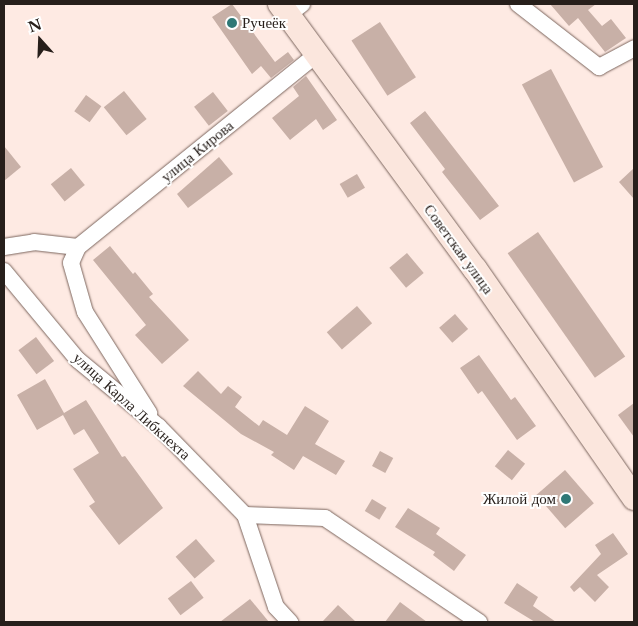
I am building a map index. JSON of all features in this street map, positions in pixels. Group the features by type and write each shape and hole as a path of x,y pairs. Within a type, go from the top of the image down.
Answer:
{"main road":[{"name":"Советская улица","path":"290,7 316,55 475,269 634,498"}],"street":[{"path":"518,4 599,67 634,48"},
{"name":"улица Кирова","path":"78,247 316,55"},
{"path":"4,247 34,242 78,247 71,263 85,312 159,428"},
{"name":"улица Карла Либкнехта","path":"4,271 78,360 159,428 245,515 276,607 290,622"},
{"path":"245,515 325,518 479,622"}],"building":[{"path":"232,4 275,62 288,52 294,60 271,78 261,66 252,74 212,17"},
{"path":"550,4 596,4 588,10 602,26 611,19 626,38 605,52 578,18 569,26"},
{"path":"380,22 416,77 387,96 351,41"},
{"path":"551,69 603,167 574,182 522,84"},
{"path":"306,76 337,120 323,130 316,119 290,140 272,118 299,96 293,87"},
{"path":"124,91 147,119 126,135 104,107"},
{"path":"213,92 228,111 209,126 194,107"},
{"path":"86,95 101,106 90,122 74,111"},
{"path":"425,111 499,206 480,220 442,172 445,169 410,123"},
{"path":"4,146 21,167 4,181"},
{"path":"219,157 233,174 188,208 177,194"},
{"path":"71,168 85,185 65,201 51,184"},
{"path":"634,168 634,199 619,182"},
{"path":"357,174 365,188 348,198 340,184"},
{"path":"538,232 625,357 595,378 508,253"},
{"path":"110,246 133,274 135,272 153,294 149,297 189,340 162,364 135,335 146,325 93,260"},
{"path":"407,253 424,273 406,288 389,268"},
{"path":"357,306 372,323 342,350 327,332"},
{"path":"455,314 468,329 452,343 439,328"},
{"path":"36,337 54,361 36,374 18,350"},
{"path":"479,355 511,400 515,397 536,426 517,440 482,391 478,394 460,368"},
{"path":"198,371 221,394 228,386 242,397 235,407 259,426 263,420 287,435 305,406 329,421 315,444 345,461 336,475 303,456 294,470 271,455 274,452 241,434 183,386"},
{"path":"45,379 64,413 86,400 122,457 125,456 163,508 119,545 89,506 95,502 73,469 99,453 84,429 74,435 63,415 37,430 17,395"},
{"path":"634,403 634,437 618,415"},
{"path":"508,450 525,464 512,480 495,466"},
{"path":"380,451 393,458 385,473 372,466"},
{"name":"Жилой дом","path":"565,470 594,503 565,528 536,495"},
{"path":"372,499 387,508 379,520 365,511"},
{"path":"408,508 440,528 436,534 466,555 454,571 433,555 435,552 395,527"},
{"path":"613,533 628,554 597,575 609,587 595,602 580,587 574,592 570,587 601,554 595,545"},
{"path":"196,539 215,561 195,579 176,557"},
{"path":"191,581 204,598 180,615 168,598"},
{"path":"517,583 538,597 533,606 556,622 535,622 504,603"},
{"path":"250,599 269,622 220,622"},
{"path":"400,602 427,622 385,622"},
{"path":"338,605 356,622 322,622"}],"place":[{"name":"Ручеёк","path":"232,23"},
{"name":"Жилой дом","path":"566,499"}]}
